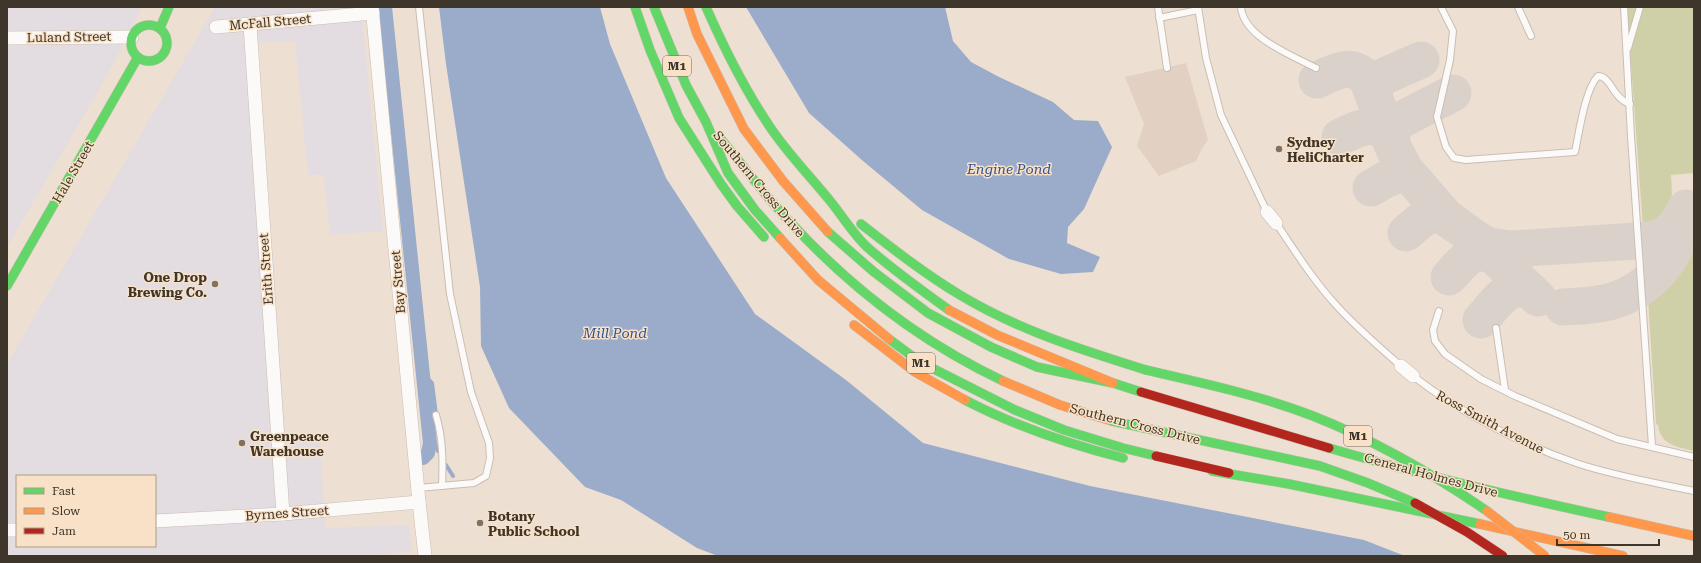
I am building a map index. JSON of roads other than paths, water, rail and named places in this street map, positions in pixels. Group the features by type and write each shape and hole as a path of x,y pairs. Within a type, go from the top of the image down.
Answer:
{"main road":[{"path":"160,28 169,7"},
{"path":"636,7 650,50 680,118 733,200 771,245"},
{"name":"M1","path":"654,7 679,70 706,122 728,174 755,210 818,280 874,329 920,362 1016,410 1064,430 1123,448 1229,473 1474,522 1623,556"},
{"path":"688,7 697,34 744,129 783,181 829,233 874,272 928,313 991,347 1037,366 1113,383"},
{"name":"M1","path":"706,7 721,41 744,84 770,127 801,168 831,202 932,276 976,304 1032,331 1076,349 1146,370 1230,390 1292,409 1335,425 1377,445 1449,486 1486,510 1545,556"},
{"path":"144,25 155,26 160,28 166,38 166,49 163,54 154,60 148,61 138,57 131,48 132,37 134,32 144,25"},
{"name":"Hale Street","path":"7,286 138,57"},
{"name":"Southern Cross Drive","path":"706,122 740,161 772,203 801,234 857,288 890,314 941,348 1002,381 1059,405 1112,421 1296,460 1347,475 1393,493 1417,505 1459,528 1502,556"},
{"path":"831,202 866,246 909,282 950,310 997,335 1113,383"},
{"path":"847,318 875,343 923,377 990,412 1052,439 1128,460"},
{"name":"General Holmes Drive","path":"1113,383 1388,465 1490,492 1694,536"},
{"path":"1157,466 1229,473"},
{"name":"General Holmes Drive","path":"1684,533 1694,539"}],"street":[{"name":"McFall Street","path":"216,27 250,25 372,10"},
{"name":"Bay Street","path":"372,10 419,502 426,556"},
{"name":"Erith Street","path":"250,25 283,514"},
{"name":"Luland Street","path":"7,38 132,37"},
{"name":"Ross Smith Avenue","path":"1267,212 1276,223"},
{"name":"Ross Smith Avenue","path":"1401,366 1413,376"},
{"name":"Byrnes Street","path":"156,522 283,514 419,502"}],"lane":[{"path":"418,488 474,483 486,476 490,458 489,443 471,392 450,294 419,7"},
{"path":"1158,7 1167,68"},
{"path":"1242,7 1242,15 1253,30 1268,44 1316,68"},
{"path":"1441,7 1453,31 1450,60 1437,117 1446,147 1454,158 1466,160 1575,152 1593,81 1598,76 1602,76 1606,79 1617,97 1622,102 1630,104"},
{"path":"1518,7 1531,36"},
{"path":"1624,7 1652,446"},
{"path":"1627,53 1640,7"},
{"path":"1159,18 1198,9"},
{"name":"Ross Smith Avenue","path":"1198,9 1206,58 1221,115 1267,212"},
{"name":"Ross Smith Avenue","path":"1276,223 1308,271 1336,305 1367,336 1401,366"},
{"path":"1439,311 1433,330 1435,341 1445,354 1481,379 1617,439 1694,457"},
{"path":"1496,328 1504,390"},
{"name":"Ross Smith Avenue","path":"1413,376 1431,390 1466,411 1512,436 1549,453 1609,473 1694,491"},
{"path":"436,415 441,430 443,459 442,486"}],"water":[{"name":"Mill Pond","path":"439,7 600,7 610,44 666,178 755,314 846,380 923,443 1090,486 1364,540 1405,556 718,556 697,548 621,500 585,487 509,408 481,346 480,287 446,64"},
{"name":"Engine Pond","path":"746,7 945,7 953,41 971,62 999,77 1053,102 1074,120 1098,121 1112,147 1084,209 1068,227 1067,243 1100,257 1093,272 1061,274 1009,259 922,210 863,161 809,113"}],"waterway":[{"path":"385,7 430,443 428,453 423,458"},
{"path":"422,372 432,383 436,415 429,429 438,451"},
{"path":"430,443 432,455"},
{"path":"446,465 453,476"}],"place":[{"name":"Sydney HeliCharter","path":"1279,149"},
{"name":"One Drop Brewing Co.","path":"215,284"},
{"name":"Greenpeace Warehouse","path":"242,443"},
{"name":"Botany Public School","path":"480,523"}]}
